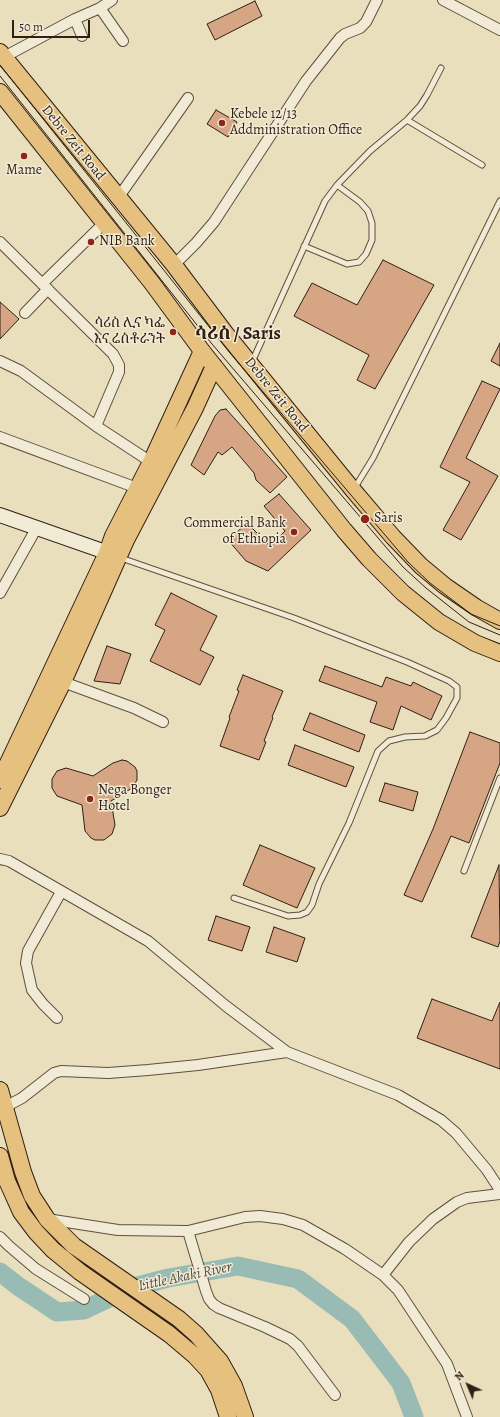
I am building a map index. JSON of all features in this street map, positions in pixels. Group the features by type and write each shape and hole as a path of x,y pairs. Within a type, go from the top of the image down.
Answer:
{"main road":[{"name":"Debre Zeit Road","path":"2,54 174,265 251,365 393,537 421,566 445,586 477,608 500,621"},
{"name":"Debre Zeit Road","path":"0,92 152,283 202,351 344,530 369,559 403,594 439,622 475,643 500,654"},
{"path":"0,808 64,682 113,555 113,536 151,462 202,351"},
{"path":"0,780 113,555 195,408 214,366"},
{"path":"0,1090 23,1172 32,1196 47,1219 74,1246 179,1319 196,1334 220,1361 234,1386 245,1417"},
{"path":"0,1156 7,1181 21,1212 36,1232 53,1250 80,1272 169,1334 195,1356 208,1370 219,1390 228,1417"}],"street":[{"path":"2,54 100,8 112,0"},
{"path":"174,265 214,222 306,81 340,38 345,34 360,28 366,22 377,0"},
{"path":"443,0 457,3 500,30"},
{"path":"100,8 123,41"},
{"path":"75,19 82,36"},
{"path":"118,198 188,98"},
{"path":"25,313 45,286 104,223"},
{"path":"0,242 112,354 119,366 119,372 96,426"},
{"path":"0,361 21,371 96,426 151,462"},
{"path":"0,437 138,488"},
{"path":"0,515 113,555"},
{"path":"0,593 36,529"},
{"path":"64,682 134,708 163,722"},
{"path":"0,859 120,924 148,941 226,1006 287,1052 398,1095 441,1120 456,1133 487,1170 500,1190"},
{"path":"57,1018 32,990 26,963 28,951 61,892"},
{"path":"5,1107 22,1098 54,1073 61,1071 108,1073 140,1071 198,1065 287,1052"},
{"path":"384,1275 409,1242 452,1205 467,1198 500,1194"},
{"path":"47,1219 118,1230 189,1235 245,1217 260,1216 283,1219 303,1224 345,1249 384,1275 398,1290 447,1364 467,1417"},
{"path":"189,1235 209,1299 219,1308 290,1339 298,1346 335,1395"},
{"path":"0,1237 8,1246 36,1269 84,1299"}],"lane":[{"path":"251,365 325,201 337,185 370,151 407,120 420,106 441,68"},
{"path":"407,120 482,165"},
{"path":"304,246 347,264 358,262 366,254 372,240 372,223 368,212 360,202 337,185"},
{"path":"353,490 373,458 500,201"},
{"path":"113,555 294,618 407,662 449,681 456,687 457,698 446,718 437,730 425,736 405,736 389,740 378,751 349,823 319,884 308,912 300,915 288,916 234,898"},
{"path":"464,871 500,778"}],"building":[{"path":"255,1 262,16 215,40 207,24"},
{"name":"Kebele 12/13 Addministration Office","path":"216,110 237,122 228,137 207,124"},
{"path":"383,260 434,285 375,389 357,380 369,355 294,316 312,283 357,305"},
{"path":"0,302 19,319 0,339"},
{"path":"500,343 500,366 491,361"},
{"path":"482,381 500,389 466,458 498,476 461,540 443,530 470,482 440,467"},
{"path":"226,409 287,477 270,493 256,480 254,473 232,447 222,455 218,452 204,475 191,465 215,416 220,410"},
{"path":"279,494 311,530 268,571 246,561 228,540 247,523 270,546 285,531 264,506"},
{"path":"171,593 217,616 200,650 214,657 200,685 150,661 165,630 155,625"},
{"path":"107,646 131,654 120,684 94,681"},
{"path":"325,666 382,687 386,677 411,686 413,682 442,696 431,720 401,706 393,730 370,722 377,702 319,681"},
{"path":"243,675 283,691 272,717 273,718 264,741 266,742 259,760 220,746"},
{"path":"310,713 365,735 359,752 303,730"},
{"path":"470,732 500,743 500,763 469,843 451,836 422,902 404,895 433,829"},
{"path":"295,745 354,767 346,787 288,765"},
{"name":"Nega Bonger Hotel","path":"122,760 127,761 135,767 137,771 137,780 132,788 111,801 115,825 112,834 104,840 95,840 85,831 82,805 57,796 52,788 52,779 57,771 66,768 93,776 113,763"},
{"path":"385,783 418,792 413,811 379,801"},
{"path":"260,845 315,868 297,908 243,885"},
{"path":"499,865 500,941 498,947 471,937"},
{"path":"216,916 250,927 242,951 208,940"},
{"path":"274,927 305,938 297,962 266,952"},
{"path":"432,999 492,1021 500,1002 500,1069 417,1038"}],"waterway":[{"name":"Little Akaki River","path":"0,1272 57,1312 84,1310 130,1288 168,1278 238,1266 298,1279 352,1319 401,1383 414,1417"}],"tram line":[{"path":"0,65 230,353 408,562 430,583 471,614 500,626"},
{"path":"0,76 212,344 403,567 426,588 469,622 500,635"}],"place":[{"name":"Kebele 12/13 Addministration Office","path":"222,123"},
{"name":"Mame","path":"24,156"},
{"name":"NIB Bank","path":"91,242"},
{"name":"ሳሪስ ሊና ካፌ እና ሬስቶራንት","path":"173,332"},
{"name":"Saris","path":"365,519"},
{"name":"Commercial Bank of Ethiopia","path":"294,532"},
{"name":"Nega Bonger Hotel","path":"90,799"}],"district":[{"name":"ሳሪስ / Saris","path":"238,335"}]}
